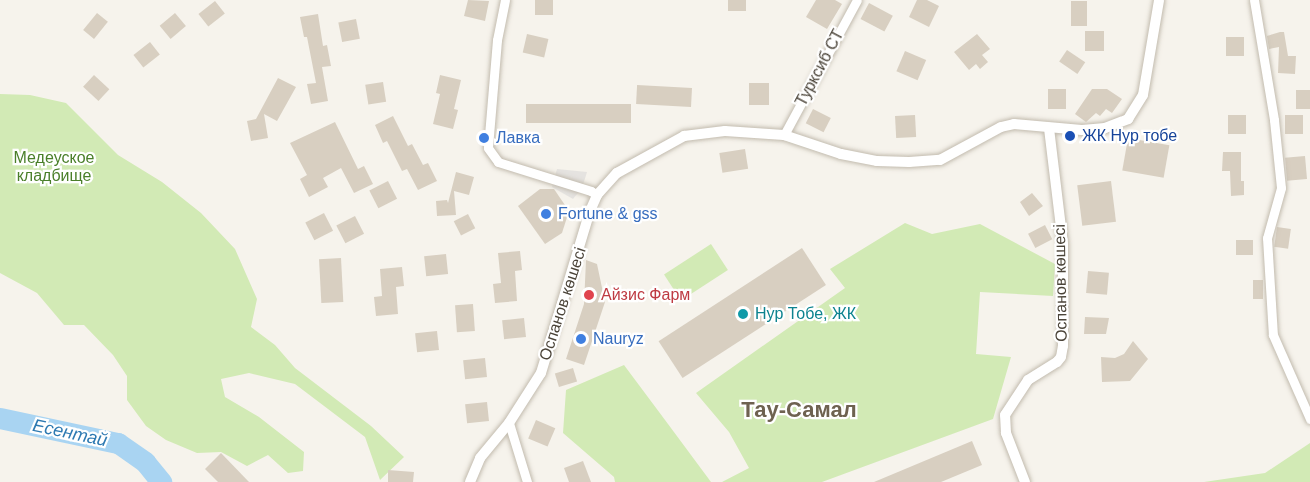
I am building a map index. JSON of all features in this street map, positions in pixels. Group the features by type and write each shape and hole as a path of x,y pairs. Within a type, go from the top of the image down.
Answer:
{"street":[{"path":"505,0 497,40 488,148 498,162 591,190 597,195"},
{"name":"Турксиб СТ","path":"784,135 857,0"},
{"name":"Оспанов көшесі","path":"470,482 480,458 509,423 541,373 597,195 617,173 684,136 725,131 784,135 841,154 877,161 909,162 940,160 1002,127 1014,124 1029,123 1049,128 1105,128 1128,119 1143,95 1159,0"},
{"path":"1254,0 1274,120 1281,188 1267,237 1273,335 1310,419"},
{"name":"Оспанов көшесі","path":"1025,482 1006,433 1005,415 1028,380 1057,362 1063,346 1063,244 1049,128"},
{"path":"509,423 527,482"}],"green space":[{"name":"Медеуское кладбище","path":"0,94 30,95 66,103 118,155 162,182 201,213 235,249 257,299 251,327 275,345 295,368 371,426 404,457 380,480 365,437 295,384 249,373 221,379 225,397 259,417 304,452 303,471 288,473 268,455 247,466 221,452 197,453 166,440 146,426 127,400 127,376 113,355 84,325 64,325 37,293 0,273"},
{"path":"905,223 932,234 980,224 1055,264 1053,296 980,292 976,354 1011,357 993,419 822,482 722,482 749,468 729,432 696,393 845,288 830,269"},
{"path":"711,244 728,270 681,300 664,274"},
{"path":"624,365 711,482 615,482 614,477 563,433 566,390"},
{"path":"1310,443 1310,482 1204,482 1265,473"}],"shaded area":[{"path":"557,169 587,172 582,188 573,199 552,187"}],"building":[{"path":"468,0 489,1 485,21 464,16"},
{"path":"535,0 553,0 553,15 535,15"},
{"path":"728,0 746,0 746,11 728,11"},
{"path":"816,0 835,0 842,4 827,29 806,17"},
{"path":"917,0 927,0 939,6 929,27 909,17"},
{"path":"215,1 225,14 208,27 198,14"},
{"path":"1071,1 1087,1 1087,26 1071,26"},
{"path":"869,3 893,16 884,32 861,19"},
{"path":"97,13 108,22 94,39 83,30"},
{"path":"175,13 186,26 171,39 160,26"},
{"path":"318,14 323,46 327,45 331,66 322,67 328,101 311,104 307,84 316,83 307,37 304,37 300,17"},
{"path":"356,19 360,39 342,42 338,22"},
{"path":"1085,31 1104,31 1104,51 1085,51"},
{"path":"1284,32 1288,56 1296,56 1295,74 1278,73 1279,47 1269,49 1267,36"},
{"path":"527,34 548,39 544,57 523,53"},
{"path":"977,34 990,49 982,55 988,62 980,69 976,64 969,70 954,52"},
{"path":"1226,37 1244,37 1244,56 1226,56"},
{"path":"150,42 160,55 143,68 133,55"},
{"path":"1067,50 1085,62 1077,74 1059,62"},
{"path":"905,51 926,60 918,80 896,71"},
{"path":"94,75 109,89 98,101 83,87"},
{"path":"440,75 461,80 454,109 458,110 453,129 433,124 440,94 436,93"},
{"path":"278,78 296,87 277,121 264,114 268,138 251,141 247,121 256,119"},
{"path":"383,82 386,102 368,105 365,85"},
{"path":"749,83 769,83 769,105 749,105"},
{"path":"637,85 692,88 691,107 636,104"},
{"path":"1048,89 1066,89 1066,109 1048,109"},
{"path":"1092,89 1107,89 1122,99 1112,113 1106,109 1100,116 1096,113 1086,122 1075,114"},
{"path":"1296,90 1310,90 1310,109 1296,109"},
{"path":"526,104 631,104 631,123 526,123"},
{"path":"813,109 831,118 824,132 806,123"},
{"path":"915,115 916,137 896,138 895,116"},
{"path":"1228,115 1246,115 1246,134 1228,134"},
{"path":"1285,115 1303,115 1303,134 1285,134"},
{"path":"393,116 408,146 412,144 423,165 428,163 437,181 418,190 407,169 402,171 387,141 383,143 375,125"},
{"path":"335,122 358,169 364,166 373,184 354,193 341,168 323,178 328,187 309,197 300,179 307,175 290,143"},
{"path":"1128,138 1169,145 1164,178 1122,170"},
{"path":"745,149 748,169 722,173 719,153"},
{"path":"1223,152 1241,152 1241,181 1244,181 1244,195 1231,196 1230,171 1222,171"},
{"path":"1305,156 1307,179 1287,181 1285,158"},
{"path":"456,172 474,177 469,195 454,191 456,215 437,216 436,201 447,200 448,203"},
{"path":"388,181 397,199 378,208 369,191"},
{"path":"1111,181 1116,222 1082,226 1077,185"},
{"path":"540,189 554,189 569,211 562,233 545,244 518,206"},
{"path":"1032,193 1043,206 1029,216 1020,202"},
{"path":"324,213 333,231 314,240 305,223"},
{"path":"468,214 475,228 461,236 454,221"},
{"path":"355,216 364,234 345,243 336,226"},
{"path":"1045,225 1052,239 1035,248 1028,234"},
{"path":"1277,227 1291,229 1288,249 1274,247"},
{"path":"1236,240 1253,240 1253,255 1236,255"},
{"name":"Нур Тобе, ЖК","path":"802,248 826,285 683,378 659,341"},
{"path":"520,251 522,270 515,271 517,301 495,303 493,284 501,283 498,253"},
{"path":"446,254 448,274 426,276 424,256"},
{"path":"341,258 343,302 321,303 319,259"},
{"path":"586,260 597,264 605,302 584,365 566,359 584,304"},
{"path":"402,267 404,286 396,287 398,314 376,316 374,297 382,296 380,269"},
{"path":"1088,271 1109,273 1107,295 1086,293"},
{"path":"1253,280 1263,280 1263,299 1253,299"},
{"path":"473,304 475,331 457,332 455,305"},
{"path":"1085,317 1109,318 1106,334 1084,334"},
{"path":"524,318 526,337 504,339 502,320"},
{"path":"437,331 439,350 417,352 415,333"},
{"path":"1133,341 1148,359 1130,381 1102,382 1101,357 1115,358 1124,354"},
{"path":"485,358 487,377 465,379 463,360"},
{"path":"573,368 577,381 559,387 555,374"},
{"path":"487,402 489,421 467,423 465,404"},
{"path":"536,420 555,428 548,447 528,438"},
{"path":"972,441 982,465 941,482 874,482"},
{"path":"221,453 249,482 218,482 205,469"},
{"path":"583,461 591,482 569,482 564,468"},
{"path":"388,470 414,472 413,482 388,482"}],"waterway":[{"name":"Есентай","path":"0,418 118,443 145,462 161,482"}],"place":[{"name":"ЖК Нур тобе","path":"1070,136"},
{"name":"Лавка","path":"484,138"},
{"name":"Fortune & gss","path":"546,214"},
{"name":"Айзис Фарм","path":"589,295"},
{"name":"Нур Тобе, ЖК","path":"743,314"},
{"name":"Nauryz","path":"581,339"}],"district":[{"name":"Тау-Самал","path":"799,410"}]}
